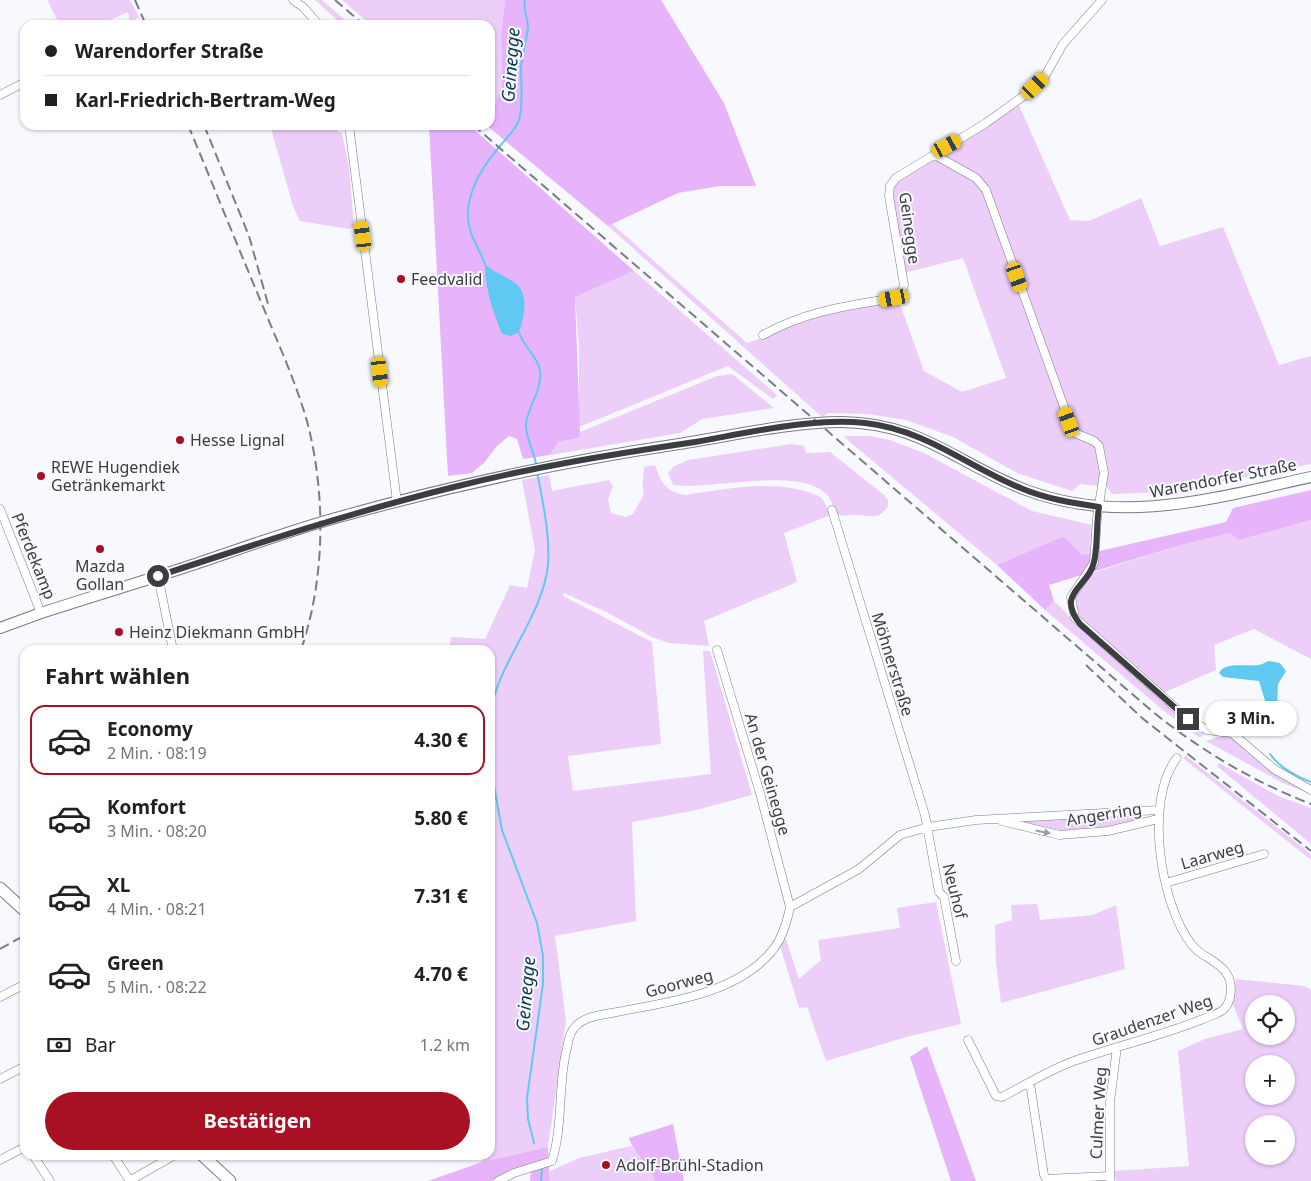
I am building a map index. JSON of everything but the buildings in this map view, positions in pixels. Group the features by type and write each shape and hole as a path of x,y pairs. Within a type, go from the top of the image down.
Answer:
{"main road":[{"path":"0,888 20,906"},
{"path":"207,1160 230,1181"}],"street":[{"path":"293,0 303,7 315,20"},
{"name":"Geinegge","path":"763,335 789,320 835,308 894,298 901,293 904,286 888,196 890,186 896,178 986,123 1025,95 1045,76 1063,44 1102,0"},
{"path":"0,95 20,85"},
{"path":"350,130 397,502"},
{"path":"947,146 949,162"},
{"path":"935,155 976,178 986,190 1072,428 1075,433 1094,441 1099,446 1104,474 1094,563 1072,597 1071,604 1075,618 1188,719 1207,730 1226,732 1238,738 1274,769 1311,790"},
{"name":"Warendorfer Straße","path":"0,628 42,612 323,522 397,502 561,463 818,423 862,422 888,426 928,440 1036,494 1099,507 1138,509 1166,506 1311,477"},
{"name":"Pferdekamp","path":"0,509 42,612"},
{"name":"Möhnerstraße","path":"832,510 928,827"},
{"path":"158,576 172,645"},
{"name":"An der Geinegge","path":"717,650 760,793 790,907"},
{"name":"Graudenzer Weg","path":"968,1040 996,1096 1002,1097 1071,1062 1192,1024 1222,1011 1231,993 1228,975 1221,966 1192,946 1177,920 1166,883 1158,819 1167,776 1177,758"},
{"name":"Angerring","path":"928,827 996,819 1159,810"},
{"name":"Angerring","path":"996,819 1059,835 1108,831 1158,819"},
{"path":"790,907 858,869 900,835 928,827"},
{"name":"Neuhof","path":"928,827 939,892 944,897 956,961"},
{"name":"Laarweg","path":"1166,883 1264,854"},
{"name":"Goorweg","path":"498,1181 531,1167 552,1161 557,1137 562,1071 570,1034 576,1026 596,1016 697,995 719,988 746,973 772,952 786,924 790,907"},
{"path":"0,997 20,987"},
{"name":"Culmer Weg","path":"1110,1178 1110,1102 1117,1048"},
{"path":"0,1079 20,1069"},
{"path":"1030,1083 1046,1180 1110,1178"},
{"path":"0,1160 20,1150"},
{"path":"36,1160 50,1181"},
{"path":"117,1160 129,1181 166,1160"}],"shaded area":[{"path":"47,0 130,0 139,17 130,20 128,12 110,20 57,20"},
{"path":"315,0 322,0 345,20 336,19"},
{"path":"342,0 505,0 501,35 502,87 495,103 495,20 365,20"},
{"path":"505,0 661,0 724,103 756,186 720,186 678,193 608,226 492,130 495,130 495,103 502,87 501,35"},
{"path":"1018,103 1070,220 1089,221 1141,198 1160,246 1223,227 1279,365 1311,356 1311,464 1171,492 1112,494 1107,487 1080,484 1072,491 1017,473 953,437 906,420 868,414 828,413 822,417 608,226 611,223 747,343 762,338 790,322 898,299 924,371 962,392 1006,378 963,258 904,273 891,194 895,183"},
{"path":"271,130 336,130 342,133 349,168 354,226 349,229 300,221 293,206"},
{"path":"429,130 475,130 634,271 575,297 579,438 558,442 550,455 523,459 517,439 509,436 472,473 448,476"},
{"path":"634,271 777,395 773,399 728,366 579,427 579,345 575,297"},
{"path":"732,374 774,408 702,419 680,433 550,455 558,442 579,438 580,432 717,376"},
{"path":"870,436 890,440 924,453 1032,511 1092,525 1090,553 1082,555 1064,536 997,565 844,437"},
{"path":"791,444 804,446 806,453 830,452 883,494 888,500 888,507 877,516 839,516 836,515 829,497 816,487 799,482 778,480 689,486 673,485 668,473 673,467 688,460"},
{"path":"655,465 665,486 679,494 685,495 755,486 790,488 822,498 831,515 784,533 797,582 704,621 709,646 669,643 652,637 608,613 564,593 563,596 652,642 661,744 568,756 573,791 711,774 703,651 710,651 752,795 692,811 632,822 636,921 555,936 566,1021 548,1147 495,1159 495,645 450,645 451,637 485,639 510,585 527,588 535,550 522,480 549,475 552,491 609,480 613,486 608,500 611,513 626,517 633,514 644,494 644,467"},
{"path":"1311,490 1311,520 1239,540 1230,533 1181,545 1049,585 1054,601 1045,610 997,565 1064,536 1082,555 1226,522 1233,508"},
{"path":"1311,520 1311,659 1254,629 1214,645 1216,670 1163,693 1083,622 1077,611 1075,598 1092,573 1181,545 1230,533 1239,540"},
{"path":"1054,601 1085,632 1205,733 1200,738 1164,711 1045,610"},
{"path":"1223,735 1234,737 1281,778 1311,794 1283,783 1206,741"},
{"path":"1186,756 1305,849 1311,855 1311,860 1183,758"},
{"path":"1219,763 1278,796 1311,808 1311,844 1217,766"},
{"path":"1136,815 1137,821 1107,828 1078,831 1035,827 1020,823 1019,821"},
{"path":"936,902 961,1024 910,1036 826,1061 807,1007 799,1008 776,933 786,939 799,979 821,960 818,940 900,928 897,908"},
{"path":"1037,904 1040,920 1093,915 1116,905 1125,969 1001,1003 996,962 995,925 1012,920 1011,905"},
{"path":"1236,979 1304,986 1311,990 1311,1181 1116,1181 1114,1171 1189,1166 1178,1051 1205,1039 1243,1029 1232,1002"},
{"path":"927,1046 976,1181 951,1181 910,1057"},
{"path":"673,1124 684,1181 655,1181 650,1169 634,1149 629,1138"},
{"name":"Adolf-Brühl-Stadion","path":"631,1146 652,1170 655,1181 550,1181 550,1171 579,1158"},
{"path":"548,1147 550,1181 530,1181 531,1167 511,1171 492,1181 428,1181 482,1162"}],"water":[{"path":"485,264 515,283 523,293 524,313 521,326 519,332 511,336 502,334 488,292"},
{"path":"1269,661 1280,663 1286,671 1278,684 1277,707 1274,710 1267,707 1259,681 1223,677 1219,673 1226,667 1259,665"}],"waterway":[{"name":"Geinegge","path":"485,264 471,233 468,222 468,210 474,187 485,165 515,128 519,120 521,67 528,26 525,0"},
{"name":"Geinegge","path":"519,332 537,362 540,372 539,386 526,424 536,464"},
{"name":"Geinegge","path":"495,695 502,675 534,611 546,577 548,539 537,472"},
{"path":"1270,754 1288,771 1311,782"},
{"name":"Geinegge","path":"495,792 502,830 537,923 543,956 543,984 527,1098 528,1119 534,1143"},
{"name":"Geinegge","path":"541,1181 542,1167"}],"railway":[{"path":"135,0 144,20"},
{"path":"335,0 358,20"},
{"path":"190,130 298,392 314,452 320,509 319,567 315,595 302,645"},
{"path":"206,130 249,236 268,304"},
{"path":"479,130 1153,712 1228,764 1269,786 1311,804"},
{"path":"1086,665 1142,718 1311,851"},
{"path":"0,949 20,938"}],"place":[{"name":"Feedvalid","path":"401,279"},
{"name":"Hesse Lignal","path":"180,440"},
{"name":"REWE Hugendiek Getränkemarkt","path":"41,476"},
{"name":"Mazda Gollan","path":"100,549"},
{"name":"Heinz Diekmann GmbH","path":"119,632"},
{"name":"Adolf-Brühl-Stadion","path":"606,1165"}],"route":[{"path":"158,576 341,516 499,476 618,453 746,433 818,423 862,422 909,432 1021,488 1075,504 1099,507 1094,563 1091,570 1076,587 1072,597 1072,612 1080,624 1188,719"}]}
